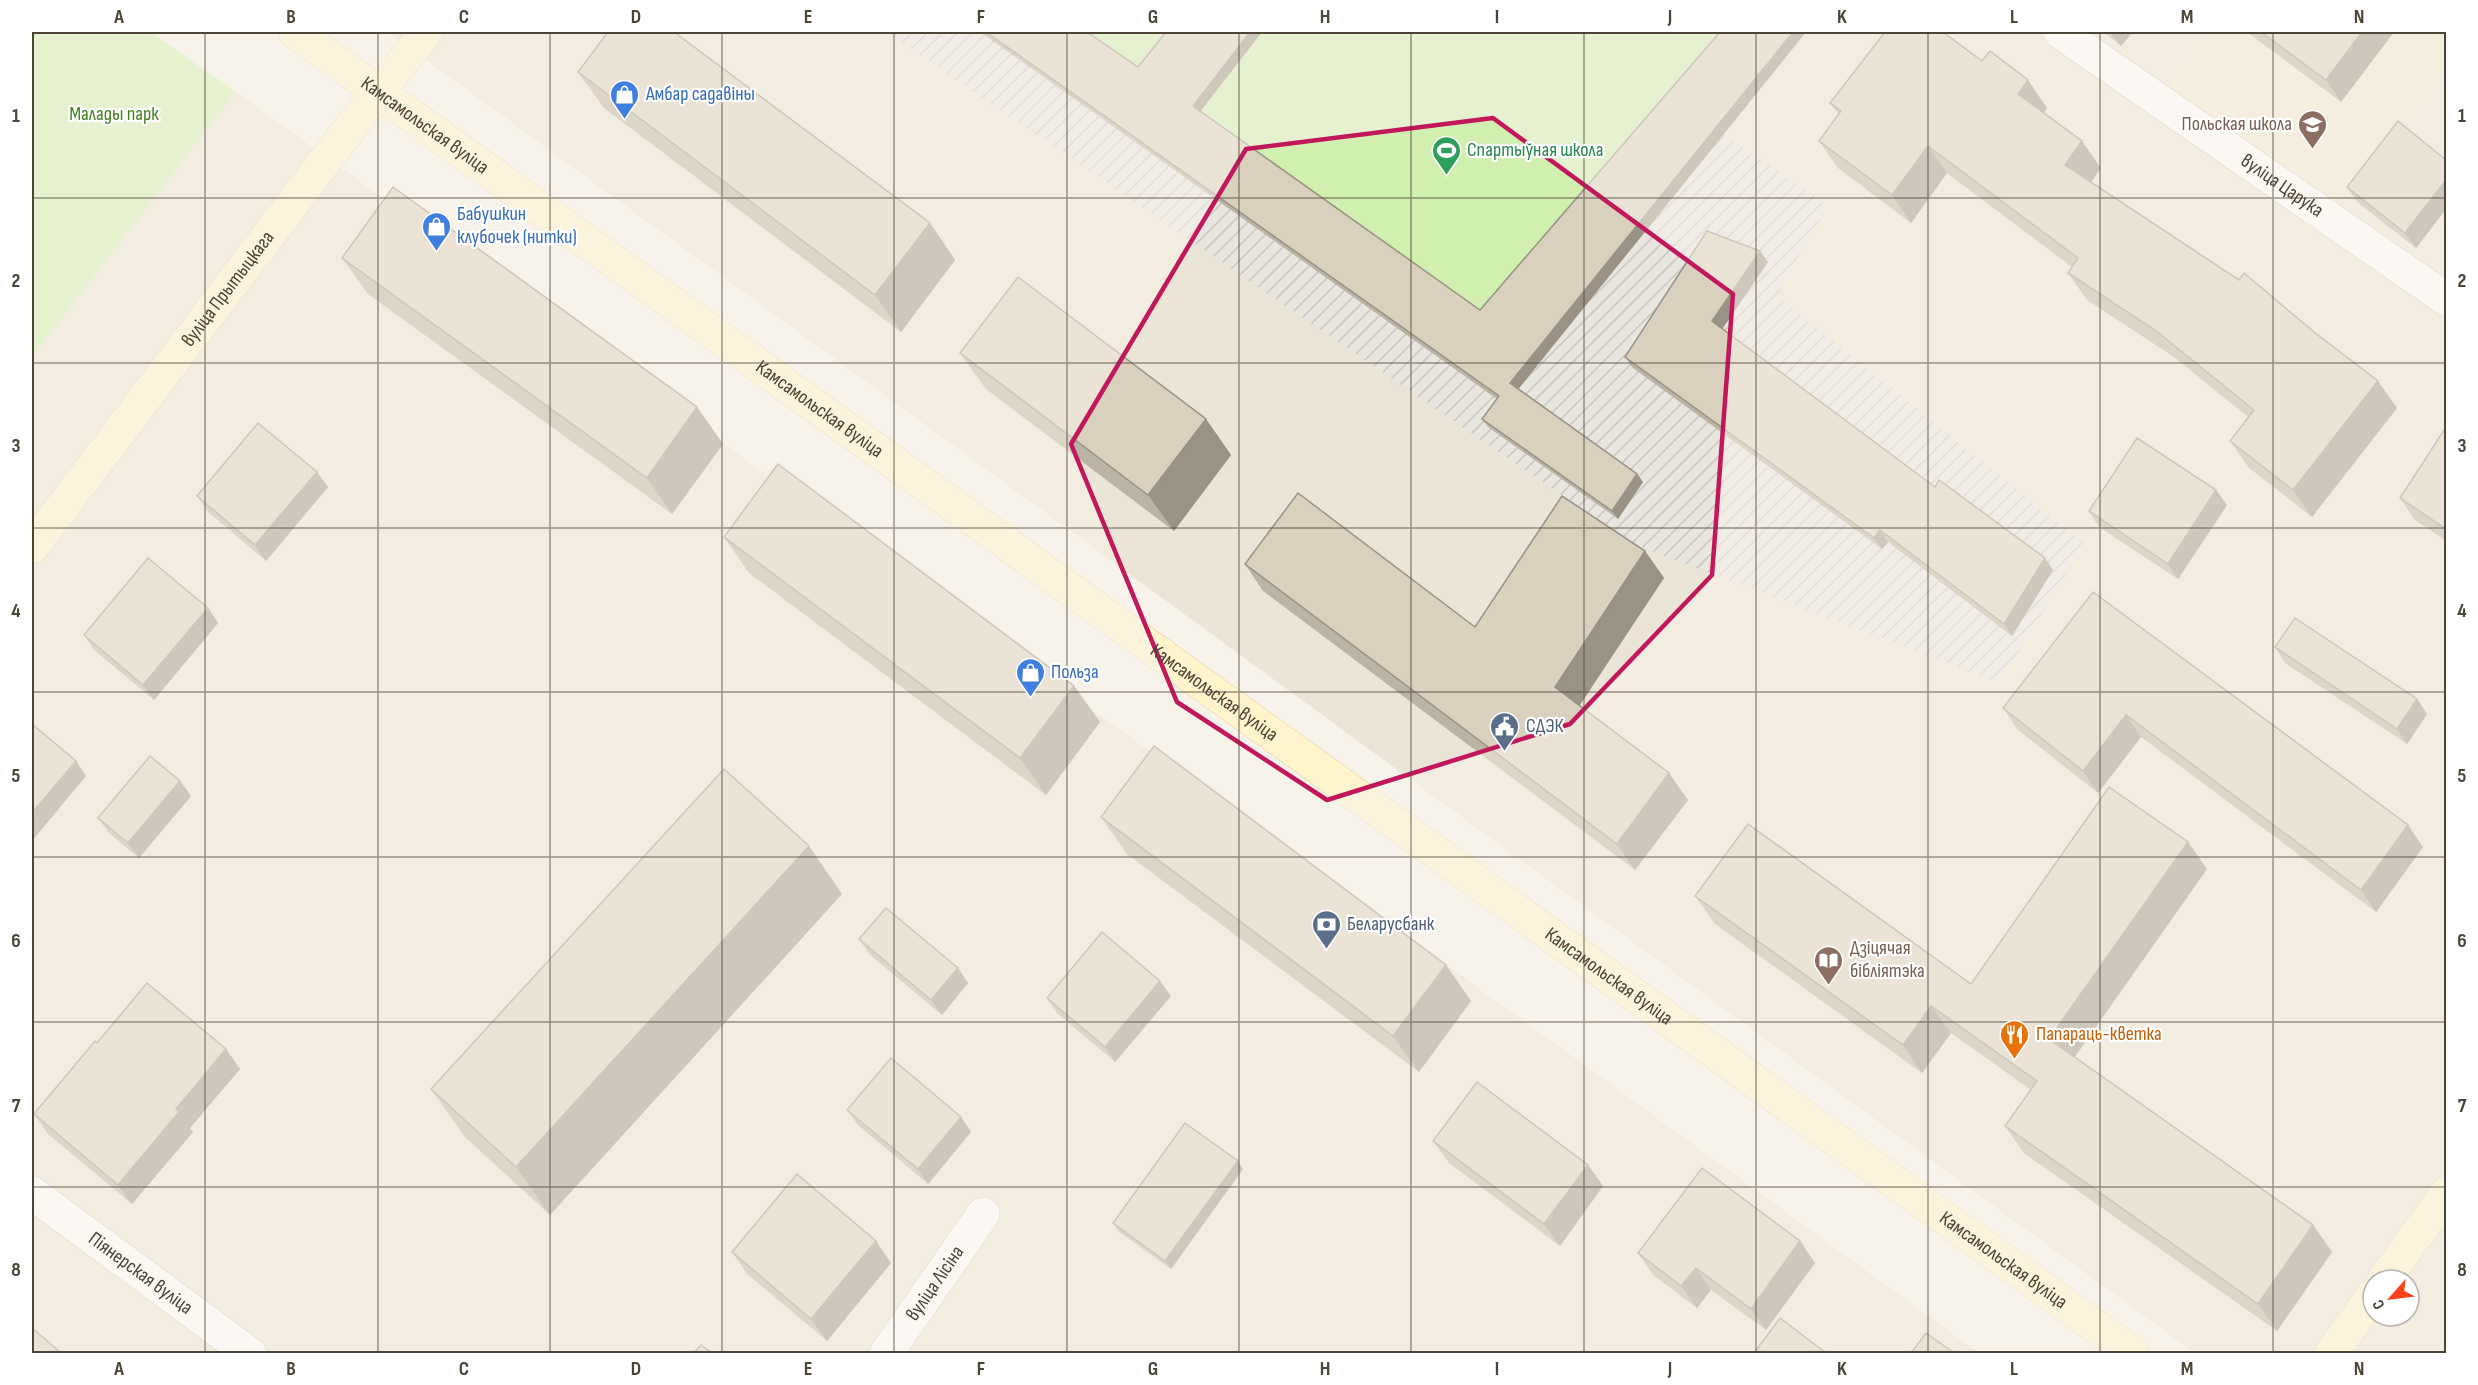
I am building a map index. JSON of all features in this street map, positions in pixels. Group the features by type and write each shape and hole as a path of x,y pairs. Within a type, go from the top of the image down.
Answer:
{"main road":[{"name":"Камсамольская вуліца","path":"295,32 379,90 2134,1353"},
{"name":"вуліца Прытыцкага","path":"32,547 379,90 426,32"},
{"path":"2393,1268 2446,1194"},
{"path":"2331,1353 2361,1312"}],"street":[{"name":"вуліца Царука","path":"2060,32 2446,298"},
{"name":"Піянерская вуліца","path":"32,1193 250,1353"},
{"name":"вуліца Лісіна","path":"885,1353 983,1214"}],"highlighted area":[{"path":"1493,118 1733,294 1712,575 1570,724 1327,800 1177,702 1071,444 1246,149"}],"shaded area":[{"path":"388,32 2446,32 2446,1353 2195,1353"},
{"path":"886,32 1081,32 1723,134 1828,205 1777,296 2084,544 2000,683 1633,544"},
{"name":"Польская школа","path":"2213,32 2446,32 2446,68 2326,214 2169,85"},
{"path":"236,92 1543,1035 1979,1353 32,1353 32,358"}],"green space":[{"name":"Малады парк","path":"32,32 151,32 236,92 32,358"},
{"name":"Спартыўная школа","path":"1081,32 1733,32 1486,318"}],"building":[{"path":"608,32 674,32 930,223 875,295 578,72"},
{"path":"986,32 1087,32 1138,67 1166,32 1250,32 1193,106 1480,310 1720,32 1793,32 1510,383 1637,474 1612,511 1482,419 1499,396"},
{"path":"1885,32 1943,32 1982,61 1990,51 2028,80 2018,94 2082,141 2065,165 2239,280 2244,273 2314,332 2378,381 2293,490 2230,441 2254,410 2155,330 2068,273 2078,258 1928,146 1892,195 1819,141 1841,111 1830,103"},
{"path":"2261,32 2362,32 2326,80"},
{"path":"2398,121 2446,160 2446,180 2405,233 2347,187"},
{"path":"393,187 697,407 647,478 342,258"},
{"path":"1707,231 1760,251 1712,321 1935,487 1939,480 2045,558 2004,624 1880,530 1874,538 1625,357"},
{"path":"1018,277 1206,419 1148,495 960,353"},
{"path":"258,423 317,472 255,545 197,496"},
{"path":"2446,427 2446,529 2400,498"},
{"path":"2137,438 2216,490 2168,564 2089,511"},
{"path":"778,464 1074,686 1020,758 724,537"},
{"path":"1298,493 1475,627 1562,496 1645,551 1555,687 1669,773 1617,844 1245,564"},
{"path":"148,558 208,608 143,685 84,635"},
{"path":"2093,592 2408,825 2361,890 2126,715 2083,771 2003,708"},
{"path":"2295,618 2417,699 2397,729 2275,647"},
{"path":"32,724 76,761 32,813"},
{"path":"1154,746 1446,965 1393,1036 1101,817"},
{"path":"150,756 180,781 128,843 98,818"},
{"path":"724,769 809,846 516,1167 431,1089"},
{"path":"2109,787 2188,842 2049,1039 2313,1225 2258,1304 2005,1126 2037,1081 1931,1006 1903,1045 1695,896 1748,824 1971,984"},
{"path":"886,908 958,968 931,1000 859,939"},
{"path":"1102,932 1160,981 1105,1047 1047,998"},
{"path":"147,983 226,1049 176,1109 179,1112 118,1185 34,1114"},
{"path":"891,1058 961,1117 918,1169 847,1110"},
{"path":"1477,1082 1588,1165 1544,1224 1433,1141"},
{"path":"1185,1123 1238,1161 1165,1261 1113,1223"},
{"path":"1702,1168 1800,1241 1751,1309 1696,1268 1681,1286 1638,1253"},
{"path":"797,1174 876,1241 811,1319 732,1252"},
{"path":"1780,1318 1826,1353 1754,1353"},
{"path":"32,1328 61,1353 32,1353"},
{"path":"1926,1333 1954,1353 1911,1353"},
{"path":"701,1345 712,1353 694,1353"}],"place":[{"name":"Амбар садавіны","path":"625,120"},
{"name":"Польская школа","path":"2313,150"},
{"name":"Спартыўная школа","path":"1446,176"},
{"name":"Бабушкин клубочек (нитки)","path":"436,252"},
{"name":"Польза","path":"1030,698"},
{"name":"СДЭК","path":"1505,752"},
{"name":"Беларусбанк","path":"1326,950"},
{"name":"Дзіцячая бібліятэка","path":"1829,986"},
{"name":"Папараць-кветка","path":"2015,1060"}]}
